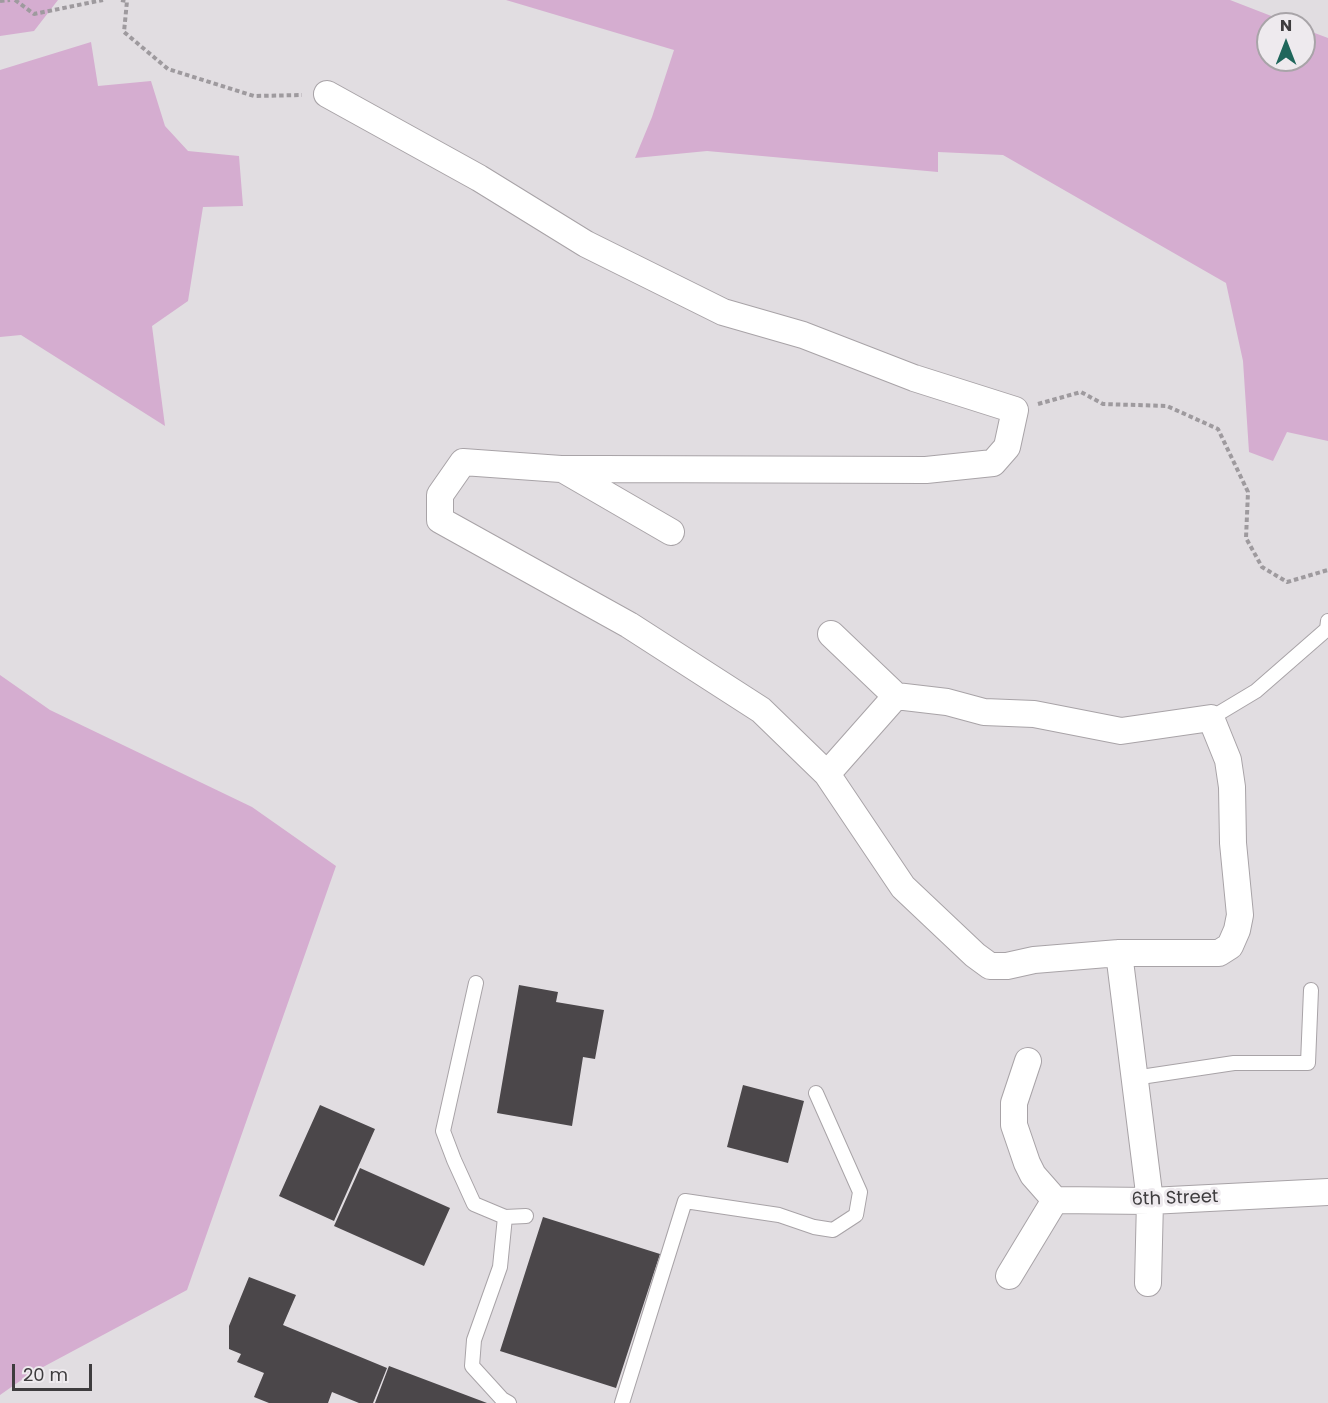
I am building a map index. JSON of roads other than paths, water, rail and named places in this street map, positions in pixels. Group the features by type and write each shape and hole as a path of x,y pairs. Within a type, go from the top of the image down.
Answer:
{"street":[{"path":"327,94 479,178 586,244 723,312 802,335 914,378 1015,410 1007,447 993,463 926,470 561,468 463,462 440,495 440,520 629,625 761,710 827,774 903,887 975,955 990,966 1007,966 1034,960 1119,952 1219,953 1230,946 1240,915 1233,843 1232,787 1228,760 1211,718 1121,731 1034,714 984,712 947,702 896,696 831,634"},
{"path":"561,468 671,532"},
{"path":"827,774 896,696"},
{"path":"1119,952 1150,1201 1148,1283"},
{"path":"1009,1276 1055,1200 1033,1175 1014,1125 1014,1103 1028,1061"},
{"name":"6th Street","path":"1055,1200 1150,1201 1328,1192"}],"lane":[{"path":"1211,718 1256,691 1327,629 1328,621"},
{"path":"476,983 443,1131 474,1204 505,1217 526,1216"},
{"path":"1134,1078 1234,1063 1308,1063 1311,990"},
{"path":"622,1403 685,1201 779,1215 814,1227 833,1230 856,1215 860,1192 816,1093"},
{"path":"505,1217 500,1267 474,1340 472,1366 502,1399 509,1403"}]}
